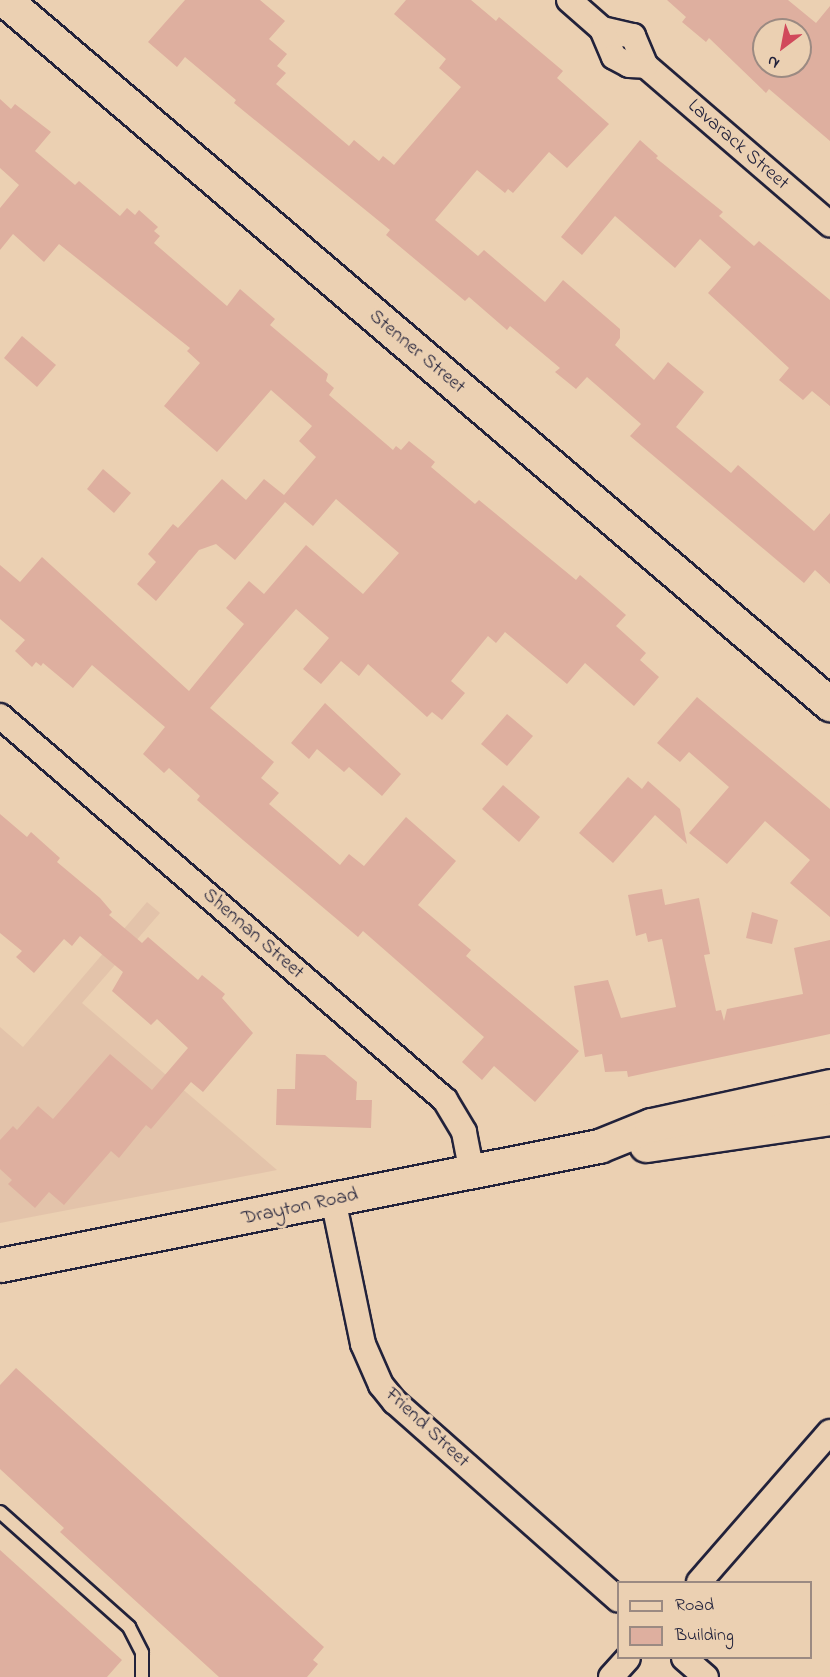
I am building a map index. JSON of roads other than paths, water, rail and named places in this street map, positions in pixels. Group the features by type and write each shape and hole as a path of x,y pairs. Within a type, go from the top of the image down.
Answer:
{"main road":[{"name":"Stenner Street","path":"4,0 830,705"},
{"name":"Drayton Road","path":"0,1265 599,1146 651,1125 830,1086"},
{"name":"Drayton Road","path":"599,1146 650,1145 830,1118"}],"street":[{"name":"Lavarack Street","path":"569,0 602,29 633,36 646,66 830,224"},
{"name":"Shennan Street","path":"0,716 445,1100 464,1132 472,1173"},
{"name":"Friend Street","path":"333,1199 363,1344 381,1385 403,1409 617,1598"},
{"path":"700,1581 830,1432"},
{"path":"611,1677 627,1659"},
{"path":"685,1659 706,1677"}],"lane":[{"path":"0,1512 129,1628 142,1653 142,1677"}]}
